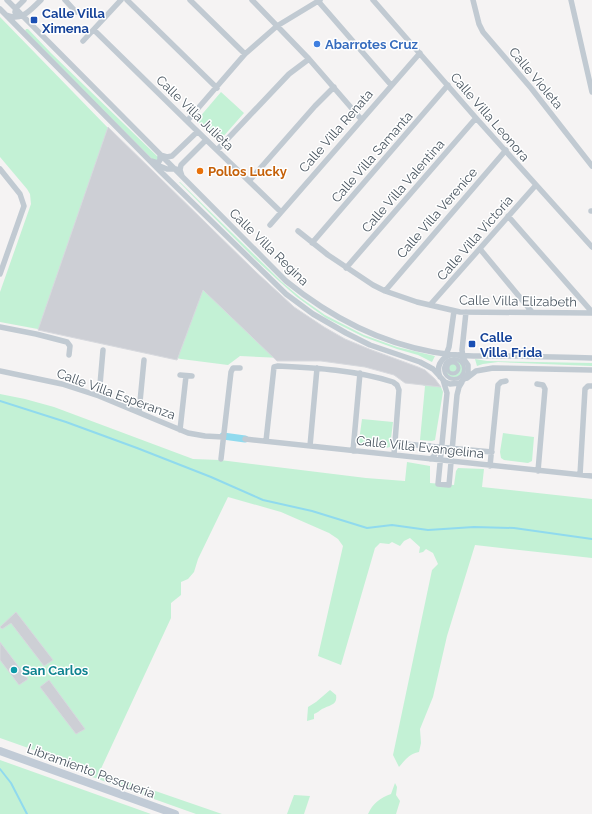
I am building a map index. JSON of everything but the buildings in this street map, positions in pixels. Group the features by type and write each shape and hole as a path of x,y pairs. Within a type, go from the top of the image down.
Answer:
{"main road":[{"name":"Libramiento Pesquería","path":"0,751 175,814"}],"street":[{"name":"Calle Villa Regina","path":"0,9 175,186 286,294 313,314 370,345 420,362 433,370 451,368 447,354 418,349 382,338 347,322 318,305 286,281 160,155 18,5 7,0"},
{"path":"5,14 10,17 26,15 41,0"},
{"path":"65,0 76,12"},
{"path":"83,40 121,0"},
{"path":"127,0 217,88"},
{"path":"190,0 245,54"},
{"path":"252,0 309,59 362,119"},
{"name":"Calle Villa Leonora","path":"373,0 476,118 592,247"},
{"name":"Calle Violeta","path":"473,0 480,28 531,88 592,166"},
{"path":"571,0 592,92"},
{"path":"187,121 245,54 277,26 319,1 391,85"},
{"path":"17,27 15,17 18,5 21,6 26,15"},
{"name":"Calle Villa Julieta","path":"94,30 197,132 281,212"},
{"name":"Calle Villa Renata","path":"270,225 420,53"},
{"path":"217,150 289,74 309,59"},
{"name":"Calle Villa Samanta","path":"312,243 448,85"},
{"path":"249,181 334,87"},
{"name":"Calle Villa Valentina","path":"346,268 476,118"},
{"path":"175,186 169,176 167,169 168,163 172,156 197,132"},
{"path":"150,161 158,166 167,169 174,169 181,165 206,140"},
{"name":"Calle Villa Verenice","path":"385,291 506,150"},
{"path":"150,161 158,163 160,160 160,155 166,158 172,156"},
{"path":"175,186 177,179 183,178 180,170 181,165"},
{"path":"0,169 20,194 23,203 23,209 0,274"},
{"name":"Calle Villa Victoria","path":"430,305 536,185"},
{"path":"508,216 592,312"},
{"name":"Calle Villa Elizabeth","path":"298,231 346,268 373,285 385,291 430,305 454,311 466,312 592,312"},
{"path":"480,249 532,312"},
{"path":"447,354 450,347 454,311"},
{"path":"451,368 450,384 458,384 468,373 462,350 466,312"},
{"path":"0,327 67,342 70,346 69,354"},
{"path":"99,396 103,350"},
{"path":"592,358 463,358 451,368 447,393 445,451 454,463 449,485 438,484 445,451 457,395 462,379 487,368 592,370"},
{"path":"139,412 144,360"},
{"path":"266,441 274,367 317,368 360,373 393,382 398,387 394,455"},
{"path":"222,458 230,372 233,368 240,368"},
{"path":"310,446 317,368"},
{"path":"451,368 462,379"},
{"path":"451,368 462,379"},
{"path":"451,368 462,379"},
{"name":"Calle Villa Esperanza","path":"0,371 62,384 99,396 180,430 205,436 223,438"},
{"path":"353,451 360,373"},
{"path":"180,430 186,376"},
{"path":"490,466 498,385 502,381 506,381"},
{"path":"537,384 543,385 545,389 538,471"},
{"path":"580,475 585,389 588,386 592,386"},
{"name":"Calle Villa Evangelina","path":"245,439 394,455 445,451 492,452"},
{"name":"Calle Villa Evangelina","path":"394,442 430,446 445,451 454,463 592,476"},
{"path":"430,446 434,449 434,457 445,451"}],"green space":[{"path":"0,17 110,130 287,303 343,340 435,381 441,387 443,392 435,440 420,440 425,386 381,370 326,360 240,356 228,365 181,359 0,322 0,292 31,204 30,194 27,189 0,157"},
{"path":"28,29 158,157 158,160 154,161 25,31"},
{"path":"221,92 244,113 222,138 218,140 198,122 198,119"},
{"path":"179,182 282,282 301,298 325,315 364,335 397,347 435,356 432,362 418,355 364,337 326,318 297,297 255,259"},
{"path":"450,358 458,358 464,364 464,372 458,378 450,378 444,372 444,364"},
{"path":"475,359 487,361 592,363 592,366 498,362 477,366"},
{"path":"0,394 54,407 193,459 220,460 366,478 405,481 407,462 430,466 430,483 454,485 456,471 458,468 484,469 482,487 592,499 592,558 475,545 447,636 433,697 420,729 421,743 419,752 410,756 399,767 393,755 432,570 438,564 433,553 426,549 419,553 420,547 410,538 404,541 400,546 392,542 389,544 380,543 375,548 341,665 318,656 343,546 338,539 329,533 281,512 228,497 198,559 194,572 188,579 181,582 181,595 171,603 171,618 99,773 109,775 222,814 196,814 84,774 82,767 0,738"},
{"path":"362,419 393,422 390,447 386,448 360,445 359,441"},
{"path":"503,433 534,437 532,461 528,463 504,460 501,458 500,452"},
{"path":"330,690 336,695 336,701 314,714 314,719 307,721 308,707"},
{"path":"0,760 151,814 0,814"},
{"path":"395,783 397,787 396,795 400,801 396,814 368,814 377,801 391,794"},
{"path":"294,795 310,796 304,814 287,814"}],"waterway":[{"path":"0,401 66,422 137,448 211,477 263,500 312,511 367,528 392,525 428,530 474,527 514,528 592,539"},
{"path":"223,436 245,439"},
{"path":"0,769 11,783 27,814"}],"place":[{"name":"Calle Villa Ximena","path":"34,20"},
{"name":"Abarrotes Cruz","path":"317,44"},
{"name":"Pollos Lucky","path":"200,171"},
{"name":"Calle Villa Frida","path":"472,344"},
{"name":"San Carlos","path":"14,670"}]}
